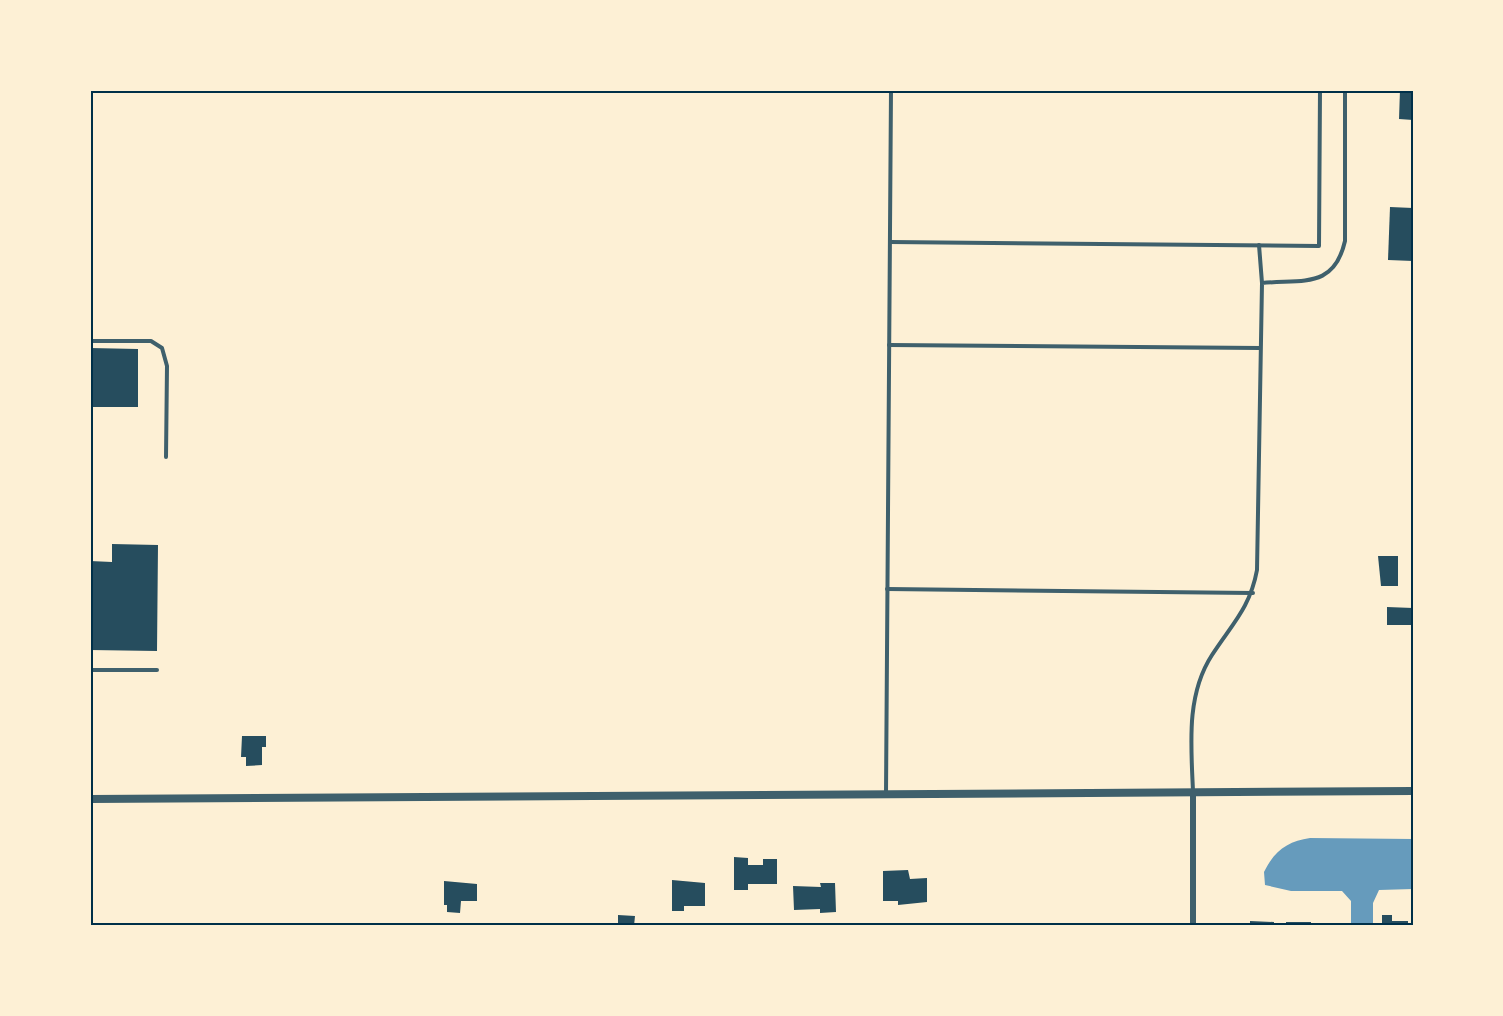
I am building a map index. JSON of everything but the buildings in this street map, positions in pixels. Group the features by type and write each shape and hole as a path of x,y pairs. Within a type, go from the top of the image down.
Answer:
{"street":[{"path":"90,798 886,795 1413,790"},
{"path":"1193,792 1193,926"}],"lane":[{"path":"886,795 891,90"},
{"path":"890,242 1319,246 1320,90"},
{"path":"1262,283 1320,278 1334,271 1341,259 1346,241 1345,90"},
{"path":"1193,792 1191,717 1197,687 1211,656 1240,618 1253,592 1257,570 1262,283 1259,245"},
{"path":"90,341 152,341 162,348 167,366 166,457"},
{"path":"889,345 1260,348"},
{"path":"887,589 1253,592"},
{"path":"90,670 157,670"}],"water":[{"path":"1310,838 1413,839 1413,889 1379,890 1373,903 1373,926 1351,926 1351,901 1342,891 1291,891 1265,885 1264,872 1272,858 1282,848"}]}
